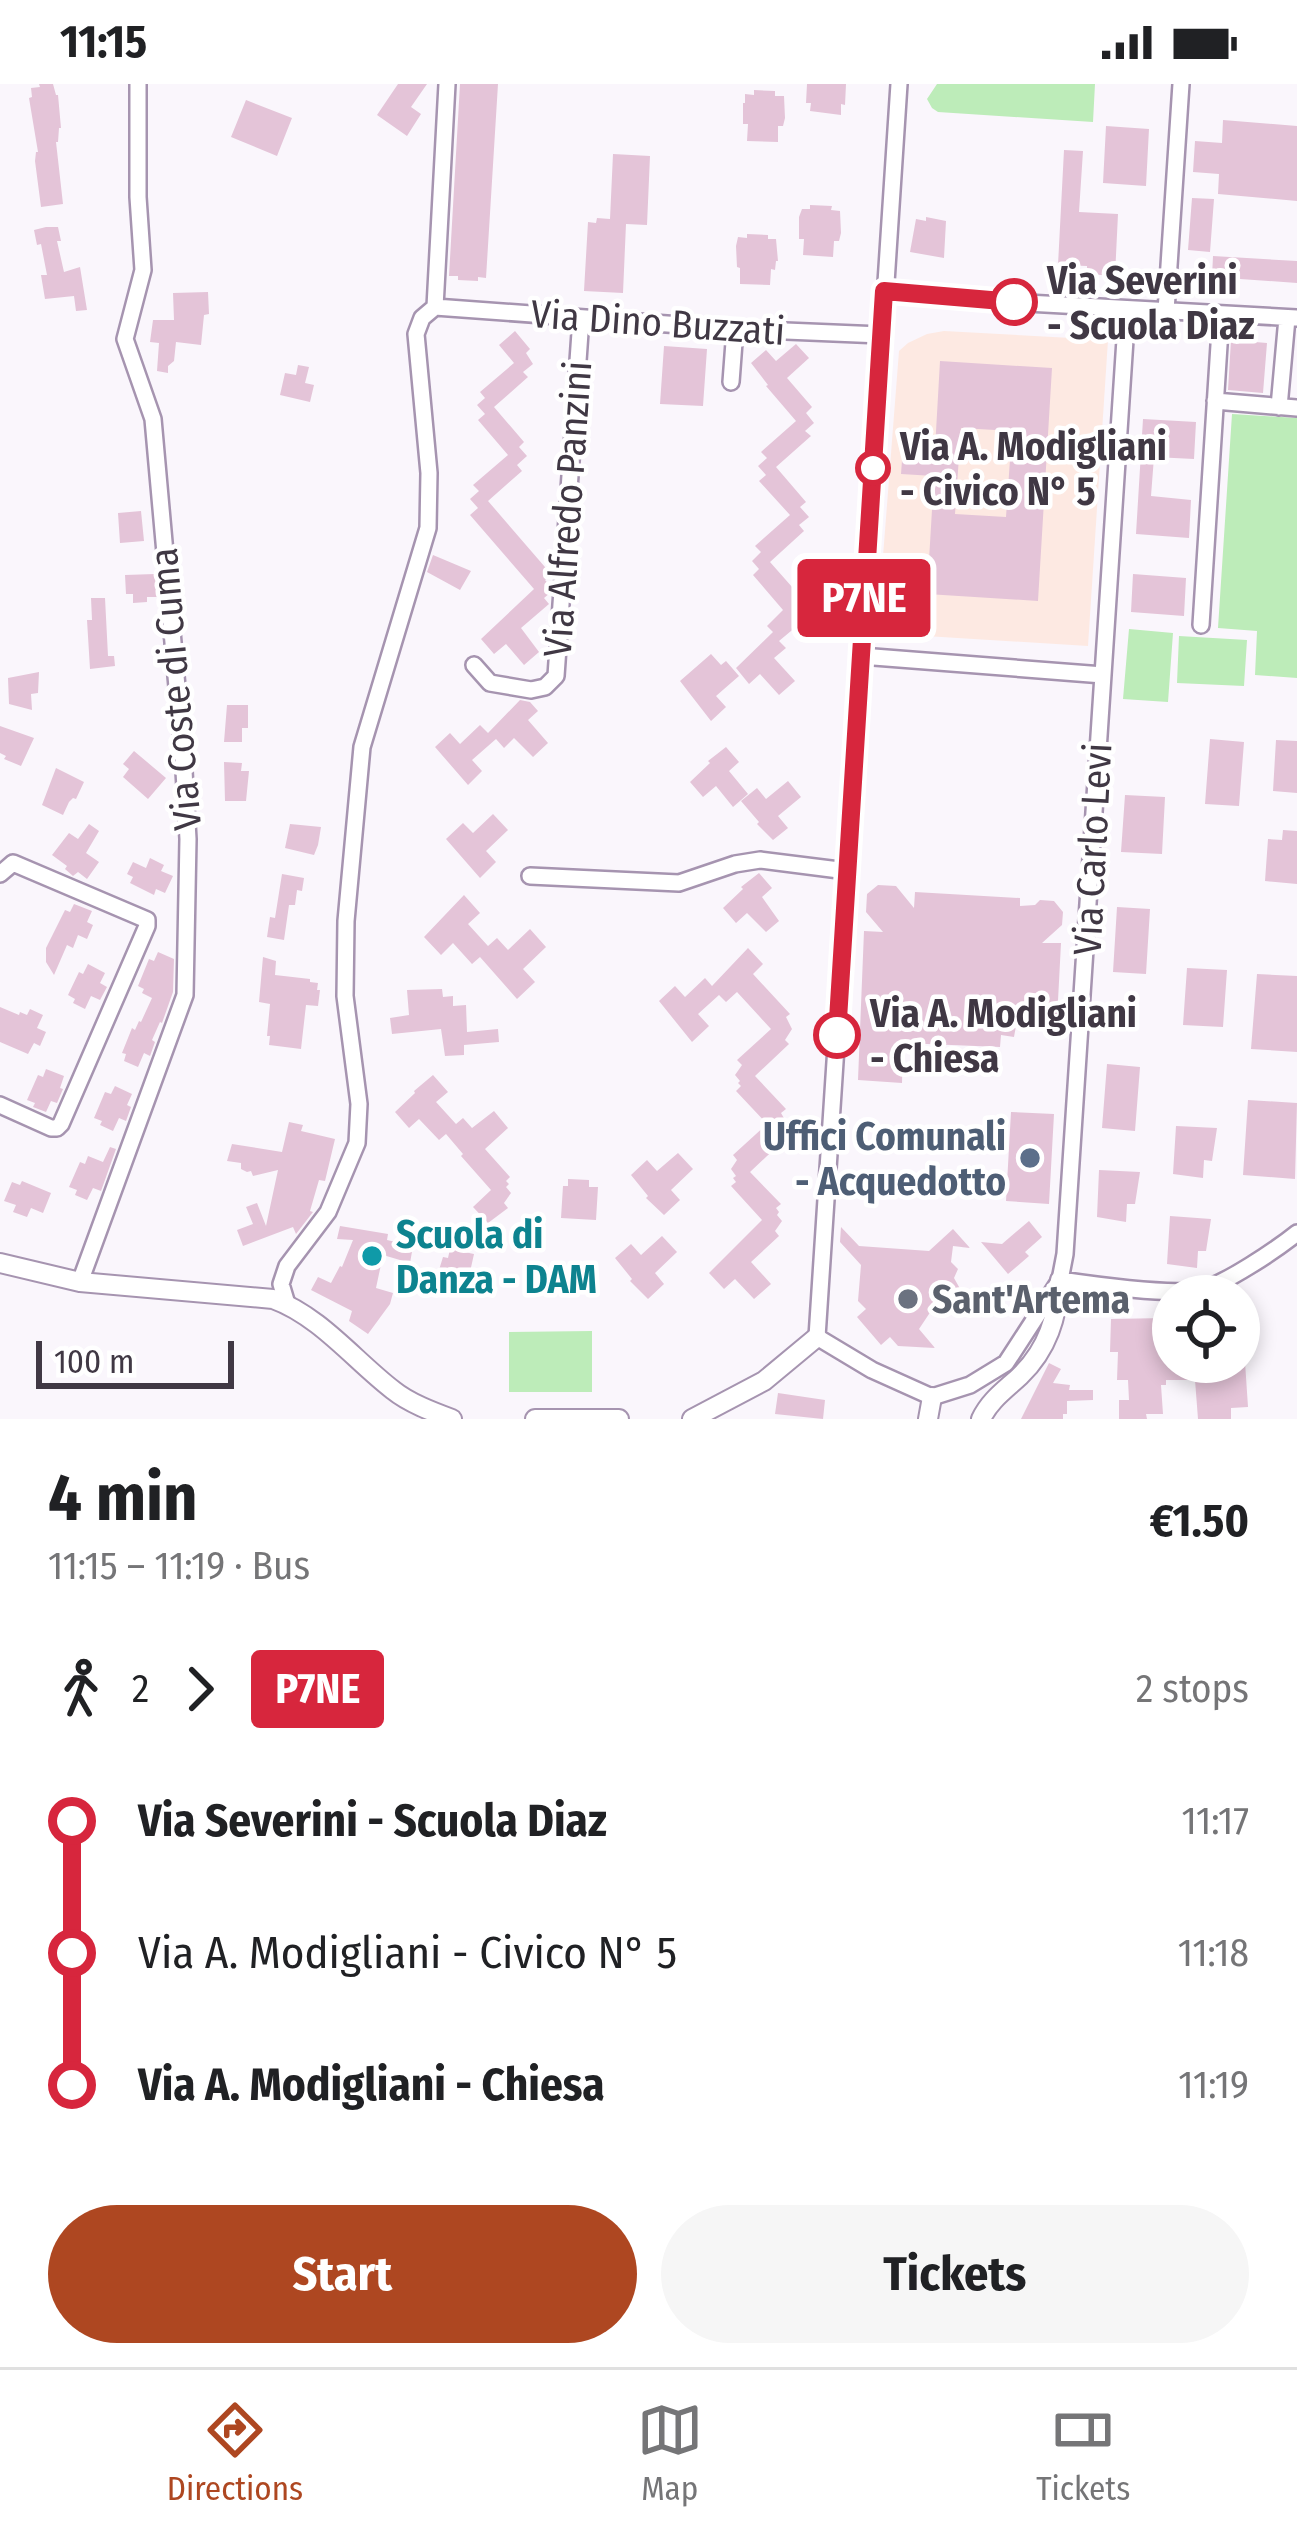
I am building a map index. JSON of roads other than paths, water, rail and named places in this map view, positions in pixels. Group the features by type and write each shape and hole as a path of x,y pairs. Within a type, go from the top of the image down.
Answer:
{"street":[{"name":"Via Coste di Cuma","path":"80,1282 185,995 188,839 153,418 125,339 143,270 138,84"},
{"path":"287,1304 281,1284 287,1267 328,1212 357,1143 359,1104 345,996 352,835 362,747 428,528 429,473 416,334 422,319 435,307 447,84"},
{"path":"692,1419 764,1381 817,1337 898,84"},
{"path":"1166,311 1181,84"},
{"path":"884,291 1292,318 1279,406"},
{"name":"Via Dino Buzzati","path":"435,307 881,335"},
{"name":"Via Carlo Levi","path":"932,1397 970,1385 1006,1363 1060,1280 1068,1230 1127,310"},
{"path":"1201,625 1221,314"},
{"name":"Via Alfredo Panzini","path":"474,665 490,683 531,690 545,687 556,676 581,318"},
{"path":"731,382 735,329"},
{"path":"1215,401 1297,408"},
{"path":"861,656 1102,675"},
{"path":"530,876 679,884 760,860 847,871"},
{"path":"0,874 13,863 147,920 61,1124 51,1128 0,1105"},
{"path":"981,1419 989,1404 1041,1350 1057,1313 1060,1280 1203,1289 1297,1233"},
{"path":"0,1263 80,1282 287,1304 398,1394 449,1418"},
{"path":"817,1337 872,1370 932,1397 928,1419"},
{"path":"535,1419 619,1419"}],"place":[{"name":"Via Severini - Scuola Diaz","path":"1014,302"},
{"name":"Via A. Modigliani - Civico N° 5","path":"873,468"},
{"name":"Via A. Modigliani - Chiesa","path":"837,1035"},
{"name":"Uffici Comunali - Acquedotto","path":"1030,1158"},
{"name":"Scuola di Danza - DAM","path":"372,1256"},
{"name":"Sant'Artema","path":"908,1299"}]}
